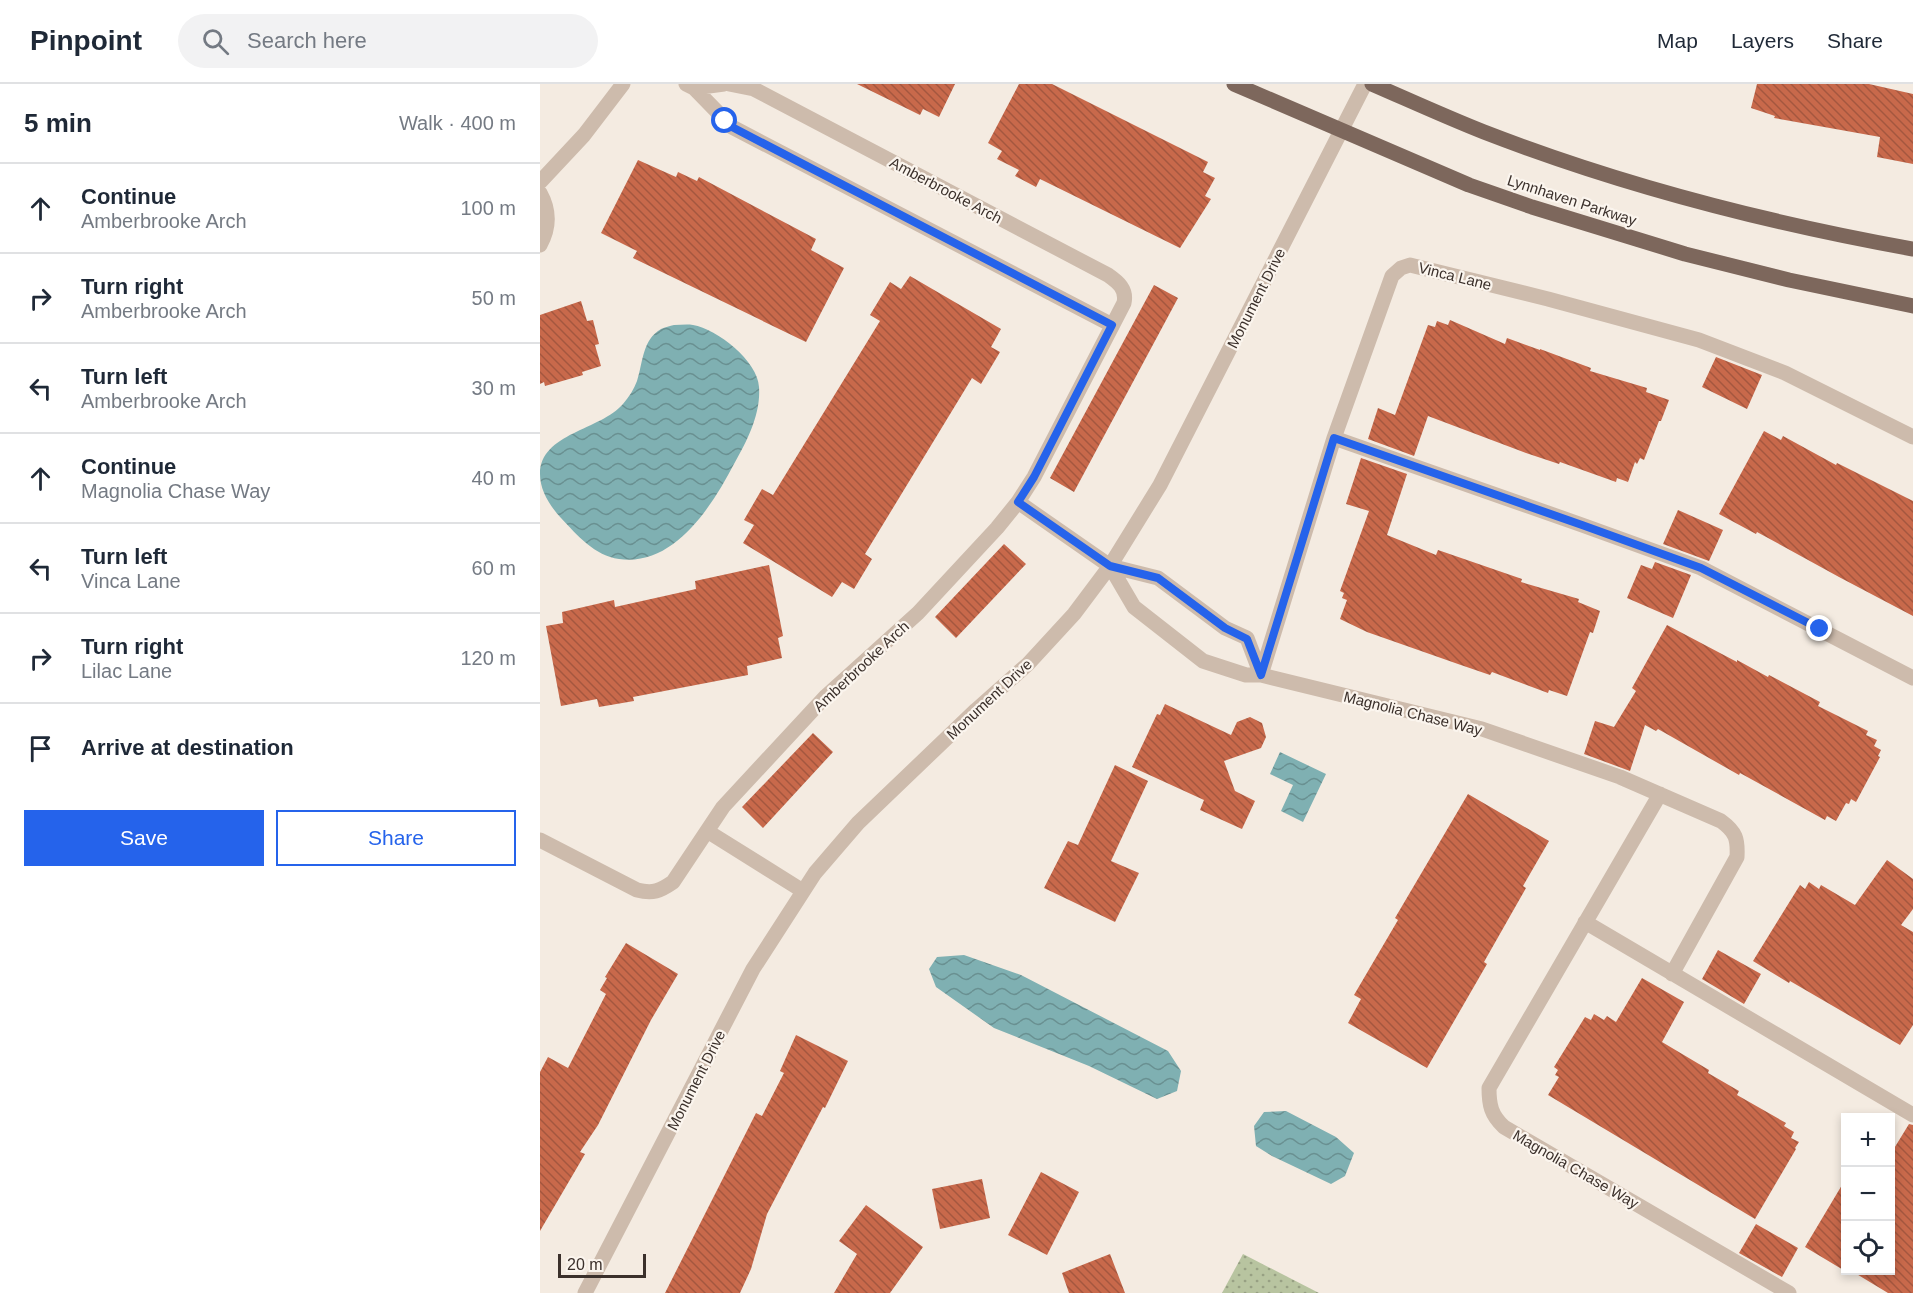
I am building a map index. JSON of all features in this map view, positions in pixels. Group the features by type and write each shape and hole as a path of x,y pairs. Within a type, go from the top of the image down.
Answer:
{"main road":[{"name":"Lynnhaven Parkway","path":"1234,84 1469,185 1583,224 1737,267 1913,306"},
{"path":"1372,84 1533,150 1636,183 1761,217 1845,237 1913,249"}],"street":[{"path":"540,182 584,135 623,84"},
{"path":"690,86 724,84"},
{"name":"Amberbrooke Arch","path":"540,840 637,890 650,894 663,890 673,882 723,807 780,744 825,697 918,613 997,528 1018,502 1034,477 1125,297 1120,285 1107,275 754,89 729,84"},
{"name":"Monument Drive","path":"585,1293 753,969 815,873 858,823 975,710 1028,664 1074,614 1110,566 1160,485 1365,84"},
{"path":"690,86 732,127 1112,325"},
{"path":"540,193 547,207 549,221 546,235 540,245"},
{"name":"Vinca Lane","path":"1261,675 1334,438 1392,276 1401,268 1410,265 1699,340 1785,373 1913,437"},
{"path":"1334,438 1701,568 1913,678"},
{"path":"1018,502 1110,566 1158,578 1225,628 1247,639 1261,675"},
{"name":"Magnolia Chase Way","path":"1110,566 1134,607 1203,661 1246,675 1261,675 1482,729 1620,777 1660,794 1489,1088 1489,1107 1497,1121 1504,1127 1789,1293"},
{"path":"1660,794 1721,820 1730,828 1738,842 1737,857 1672,974"},
{"path":"706,831 803,891"},
{"path":"1585,922 1913,1114"}],"green space":[{"path":"1243,1254 1319,1293 1222,1293"}],"water":[{"path":"674,325 703,328 735,348 752,367 757,377 758,407 744,446 725,480 689,530 674,544 657,553 639,559 610,557 587,544 561,518 546,498 540,474 543,460 550,449 560,441 613,413 623,404 636,384 644,352 650,339 661,329"},
{"path":"1280,752 1326,774 1303,822 1281,811 1293,785 1270,774"},
{"path":"964,955 1021,975 1168,1051 1181,1071 1177,1091 1157,1099 1089,1066 994,1028 936,987 929,969 937,957"},
{"path":"1286,1111 1336,1137 1354,1153 1345,1176 1331,1184 1256,1146 1254,1126 1264,1112"}],"building":[{"path":"857,84 955,84 939,117 923,109 920,115"},
{"path":"1019,84 1052,84 1208,162 1203,172 1215,178 1205,196 1211,199 1180,248 1040,179 1036,187 1015,176 1019,170 997,159 1002,151 988,143"},
{"path":"1757,84 1869,84 1913,94 1913,164 1877,157 1880,137 1774,118 1775,116 1751,108"},
{"path":"638,160 676,177 678,172 697,181 699,177 816,239 811,250 844,268 806,342 633,258 637,251 601,233"},
{"path":"910,276 1001,329 991,347 1000,352 981,384 972,378 865,554 872,559 854,589 842,582 832,597 743,543 754,525 744,520 762,489 773,495 880,321 870,315 890,282 901,289"},
{"path":"1154,285 1178,298 1074,492 1050,478"},
{"path":"581,301 587,321 593,320 599,344 595,345 601,366 582,372 583,375 545,386 544,382 540,384 540,315"},
{"path":"1450,320 1505,344 1507,338 1591,368 1590,371 1647,388 1646,392 1669,400 1644,460 1640,458 1637,464 1635,462 1628,482 1617,478 1616,482 1560,462 1559,464 1428,416 1414,456 1368,439 1378,408 1395,415 1428,325 1435,327 1437,321 1448,325"},
{"path":"1716,357 1762,375 1747,409 1702,387"},
{"path":"1764,431 1781,440 1783,436 1836,465 1837,463 1913,501 1913,616 1719,514"},
{"path":"1361,458 1407,474 1387,535 1436,555 1438,550 1522,579 1521,582 1579,599 1578,602 1600,611 1567,696 1549,690 1548,693 1492,672 1490,675 1367,632 1340,619 1347,600 1342,598 1344,593 1340,591 1369,511 1346,504"},
{"path":"1678,510 1723,530 1709,561 1663,544"},
{"path":"1004,544 1026,564 956,638 935,617"},
{"path":"1655,562 1691,575 1673,618 1627,598 1641,565 1652,569"},
{"path":"769,565 783,636 778,638 782,658 747,666 748,675 633,697 634,701 599,707 597,699 561,706 546,626 563,623 562,612 614,600 615,607 696,589 695,581"},
{"path":"1667,625 1737,662 1737,660 1768,677 1769,675 1820,702 1818,706 1868,731 1866,735 1877,740 1874,746 1881,750 1878,756 1880,757 1856,802 1851,799 1849,804 1846,803 1836,821 1827,816 1825,820 1658,729 1656,731 1645,725 1630,771 1584,754 1595,721 1614,727 1636,691 1632,688"},
{"path":"1165,704 1231,735 1237,722 1250,717 1262,723 1266,737 1261,748 1224,761 1235,791 1255,801 1242,829 1200,810 1204,800 1132,767 1157,714 1160,715"},
{"path":"813,733 833,752 763,828 742,807"},
{"path":"1115,765 1148,781 1111,861 1139,873 1115,922 1044,888 1068,841 1078,845"},
{"path":"1468,794 1549,841 1523,886 1526,888 1484,962 1487,964 1427,1068 1348,1023 1361,999 1354,995 1398,920 1395,918"},
{"path":"1887,860 1913,879 1913,909 1901,925 1913,932 1913,1025 1900,1045 1753,961 1800,885 1805,889 1809,882 1819,889 1821,885 1855,905"},
{"path":"626,943 678,974 651,1020 598,1125 580,1152 585,1154 540,1231 540,1072 548,1057 568,1068 606,994 600,990 607,978 605,977"},
{"path":"1718,950 1761,974 1744,1004 1702,979"},
{"path":"1642,978 1684,1002 1662,1042 1739,1091 1737,1095 1786,1123 1784,1126 1794,1132 1791,1138 1799,1142 1755,1219 1548,1095 1559,1077 1555,1075 1558,1070 1554,1067 1585,1017 1591,1020 1594,1014 1604,1020 1607,1016 1616,1022"},
{"path":"796,1035 848,1061 767,1214 751,1269 740,1293 665,1293 756,1113 762,1116 784,1073 780,1071"},
{"path":"1909,1124 1913,1125 1913,1293 1888,1293 1858,1275 1895,1275 1895,1147"},
{"path":"1041,1172 1079,1192 1047,1255 1008,1235"},
{"path":"982,1179 990,1218 940,1229 932,1189"},
{"path":"1841,1187 1841,1269 1805,1247"},
{"path":"866,1205 923,1247 890,1293 834,1293 857,1254 839,1241"},
{"path":"1756,1224 1798,1248 1782,1277 1739,1253"},
{"path":"1110,1254 1125,1293 1069,1293 1062,1273"}],"route":[{"path":"725,121 732,127 1112,325 1034,477 1018,502 1110,566 1158,578 1225,628 1247,639 1261,675 1334,438 1701,568 1820,629"}]}
